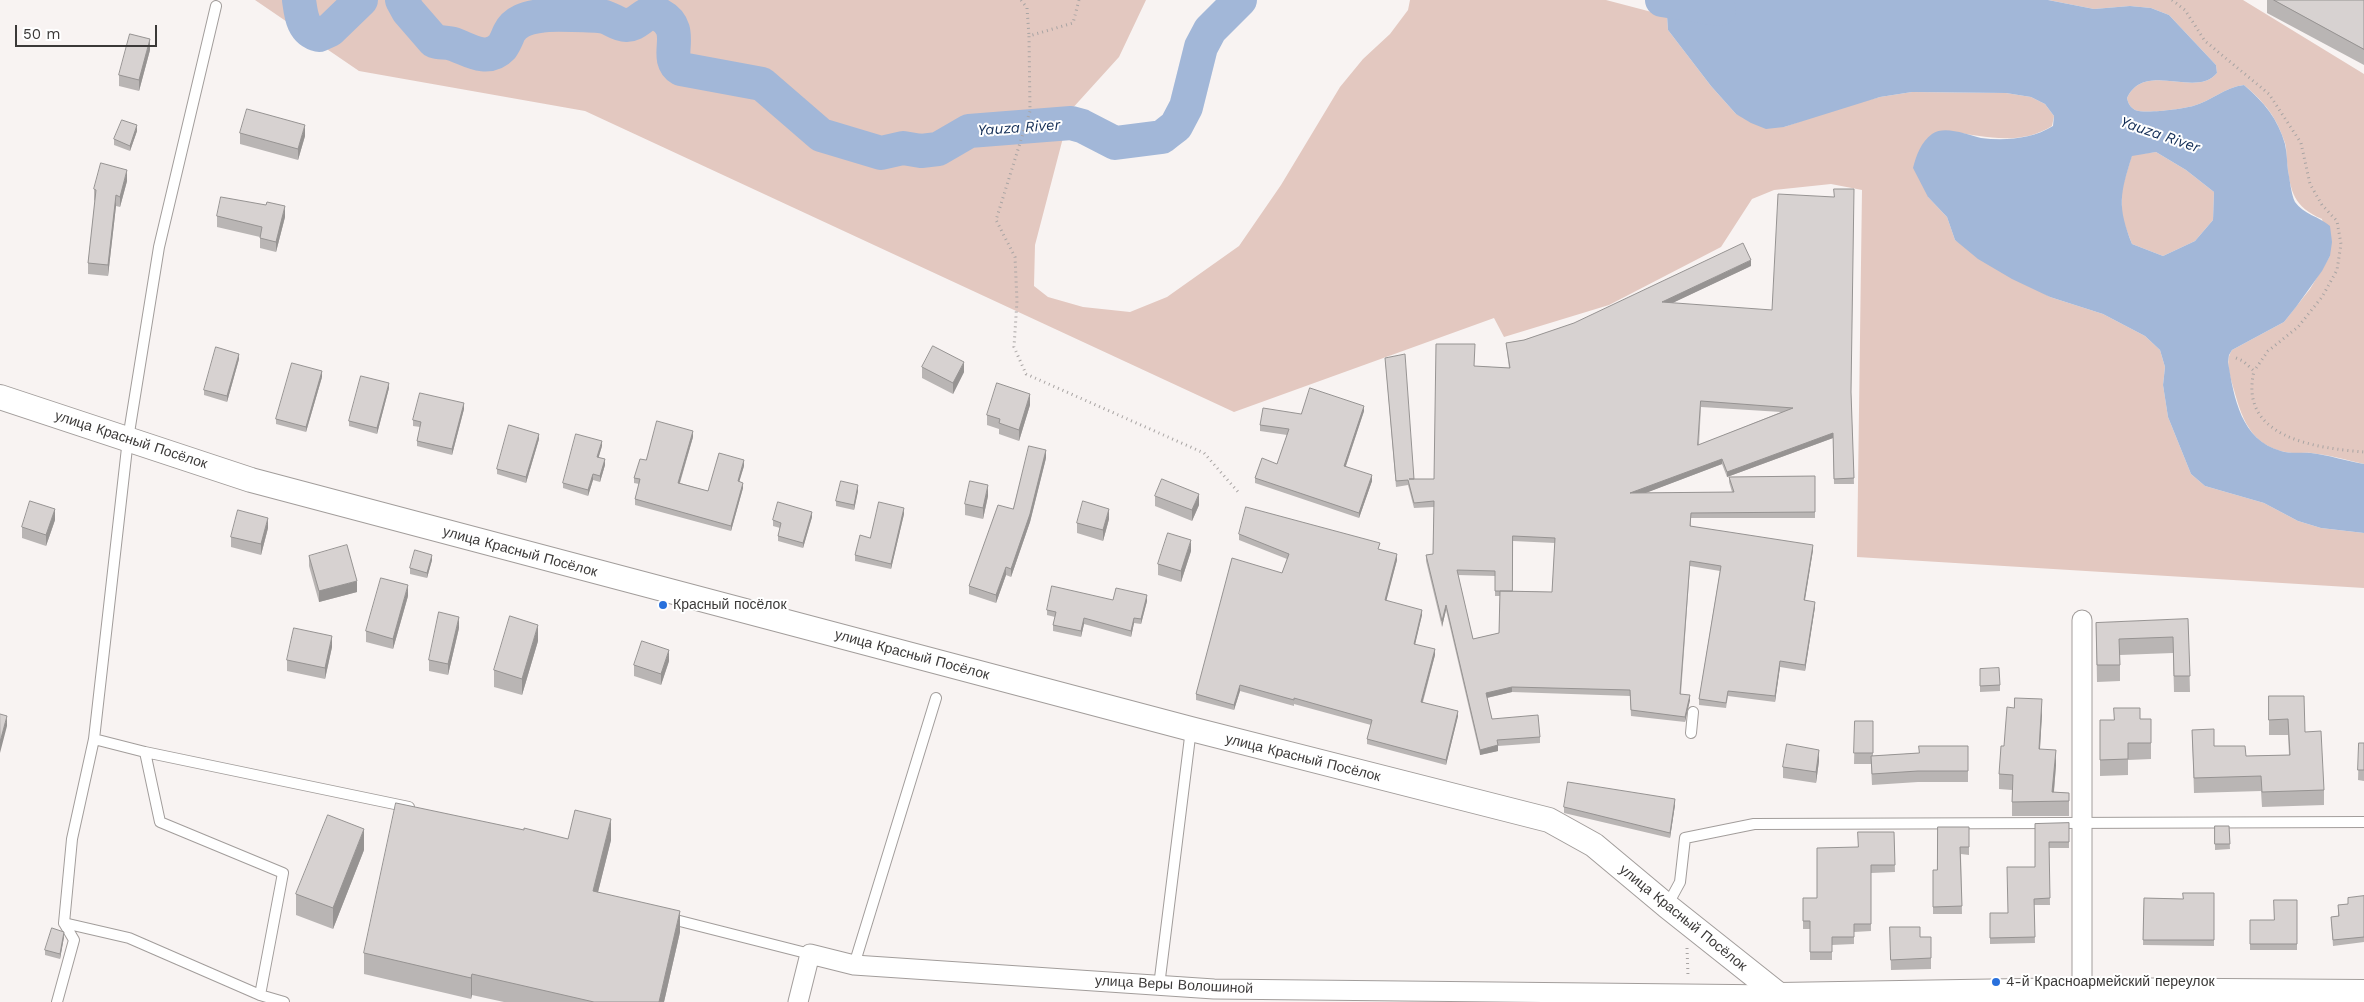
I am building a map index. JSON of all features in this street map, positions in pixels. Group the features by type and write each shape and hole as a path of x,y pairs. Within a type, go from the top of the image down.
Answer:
{"street":[{"name":"улица Красный Посёлок","path":"0,397 251,480 1190,729 1549,820 1594,845 1779,995"},
{"path":"2082,620 2082,996"},
{"path":"798,1002 810,954"},
{"name":"улица Веры Волошиной","path":"810,954 854,964 1159,986 1214,996 1664,998 1688,994 2082,996 2364,992"}],"lane":[{"path":"57,1002 74,940 64,922 72,839 94,739 128,439 159,247 216,6"},
{"path":"854,964 936,698"},
{"path":"1691,733 1693,712"},
{"path":"1159,986 1190,729"},
{"path":"94,739 146,752 424,810"},
{"path":"146,752 160,822 283,873 260,995"},
{"path":"1667,906 1680,882 1685,838 1754,824 2364,822"},
{"path":"658,915 810,954"},
{"path":"64,922 130,938 260,995 284,1002"}],"path":[{"path":"1021,0 1027,8 1030,36 1030,111 996,220 1015,257 1017,301 1014,347 1026,374 1204,453 1240,494"},
{"path":"1030,36 1073,23 1079,0"},
{"path":"2172,0 2185,10 2205,41 2269,94 2300,144 2310,184 2322,205 2337,221 2341,244 2337,270 2322,297 2298,327 2268,350 2254,371 2251,384 2257,414 2278,433 2316,446 2364,452"},
{"path":"2236,358 2243,361 2254,371"},
{"path":"1687,945 1688,994"}],"shaded area":[{"path":"255,0 1146,0 1119,57 1070,111 1035,245 1034,286 1048,297 1083,307 1130,312 1167,297 1239,246 1281,185 1340,87 1363,59 1390,34 1408,10 1410,0 1606,0 1667,16 1668,30 1711,86 1736,114 1784,127 1845,106 1880,97 1912,92 2006,93 2031,97 2045,104 2054,116 2052,126 2040,132 2015,138 1976,136 1949,131 1928,197 1947,217 1955,240 2050,297 2103,314 2145,336 2160,350 2165,367 2163,385 2168,417 2191,474 2205,486 2264,503 2298,521 2321,528 2364,533 2364,588 1857,557 1862,190 1831,184 1774,190 1752,199 1721,247 1609,305 1504,337 1494,318 1234,412 585,111 359,71"},
{"path":"2048,0 2243,0 2364,74 2364,464 2318,454 2292,453 2268,446 2259,440 2246,423 2231,380 2228,364 2232,350 2284,322 2310,289 2330,256 2322,219 2299,204 2292,190 2285,143 2278,125 2269,111 2244,85 2231,88 2193,106 2172,110 2135,110 2127,98 2135,87 2146,82 2158,80 2197,83 2208,80 2217,73 2216,65 2169,15 2151,8 2130,6 2094,9"},
{"path":"2156,152 2186,170 2214,192 2213,220 2195,241 2163,256 2132,244 2122,218 2122,188 2132,155"}],"water":[{"path":"1673,0 2048,0 2094,9 2130,6 2151,8 2169,15 2216,65 2217,73 2208,80 2197,83 2158,80 2146,82 2135,87 2127,98 2131,106 2135,110 2140,111 2164,111 2188,107 2200,104 2231,88 2244,85 2264,105 2282,135 2295,202 2302,210 2330,226 2332,242 2330,256 2322,271 2296,307 2284,322 2232,350 2228,362 2237,403 2248,427 2257,438 2281,451 2318,454 2364,464 2364,533 2321,528 2298,521 2264,503 2205,486 2191,474 2168,417 2163,385 2165,367 2160,350 2145,336 2103,314 2050,297 2012,279 1978,259 1955,240 1947,217 1928,197 1913,168 1922,145 1932,134 1943,130 1981,138 1999,139 2018,138 2036,134 2053,126 2054,116 2045,104 2031,97 2006,93 1912,92 1880,97 1784,127 1766,129 1736,114 1711,86 1668,30 1667,16","holes":["2156,152 2186,170 2214,192 2213,220 2195,241 2163,256 2132,244 2122,209 2125,180 2132,156"]}],"building":[{"path":"2274,0 2364,0 2364,49"},
{"path":"130,34 150,39 139,80 119,75"},
{"path":"247,109 305,125 298,149 240,133"},
{"path":"122,120 137,125 130,146 114,139"},
{"path":"101,163 127,170 120,197 116,195 108,265 88,263 96,190 94,189"},
{"path":"1834,189 1854,189 1851,392 1854,478 1834,479 1833,433 1727,472 1722,459 1630,493 1734,492 1729,477 1815,476 1815,512 1691,513 1690,526 1813,545 1804,600 1815,602 1805,665 1780,661 1775,696 1728,691 1726,703 1699,699 1721,566 1690,561 1680,694 1690,695 1685,717 1631,710 1630,690 1512,687 1486,693 1492,719 1538,715 1540,737 1497,740 1498,745 1480,750 1446,605 1442,621 1426,555 1433,554 1434,501 1414,503 1408,480 1396,481 1385,358 1405,354 1414,479 1434,479 1436,344 1475,344 1474,366 1510,368 1506,343 1524,340 1574,323 1743,243 1751,260 1662,302 1772,310 1778,194 1834,197","holes":["1701,401 1793,408 1698,445","1513,536 1555,538 1552,592 1500,591 1512,591","1457,570 1495,571 1495,591 1500,591 1499,633 1473,639"]},
{"path":"221,197 266,205 267,202 285,206 276,242 260,238 262,227 217,216"},
{"path":"933,346 964,362 953,383 922,367"},
{"path":"216,347 239,354 227,396 204,390"},
{"path":"292,363 322,371 306,427 276,419"},
{"path":"361,376 389,383 377,428 349,421"},
{"path":"997,383 1030,394 1019,430 999,423 1000,419 987,415"},
{"path":"1310,388 1364,406 1344,466 1372,475 1359,513 1255,478 1262,458 1277,464 1289,429 1260,425 1263,408 1301,414"},
{"path":"420,393 464,403 452,449 417,441 421,422 413,420"},
{"path":"657,421 693,431 678,483 708,491 719,453 744,460 738,481 743,483 731,526 635,499 640,479 634,478 640,459 646,460"},
{"path":"509,425 539,434 526,477 497,469"},
{"path":"576,434 602,441 597,457 605,459 600,476 593,474 588,490 563,483"},
{"path":"1029,446 1046,450 1030,514 1011,569 1006,567 996,595 969,586 998,505 1013,509"},
{"path":"1162,479 1199,494 1192,510 1155,496"},
{"path":"841,481 858,485 854,505 836,501"},
{"path":"970,481 988,485 983,508 965,504"},
{"path":"30,501 55,509 46,535 22,527"},
{"path":"1083,501 1109,509 1103,530 1077,523"},
{"path":"778,502 812,512 803,543 778,536 781,523 773,520"},
{"path":"879,502 904,508 891,564 855,555 860,535 870,538"},
{"path":"1246,507 1380,543 1378,549 1397,554 1385,600 1422,610 1414,644 1435,649 1421,702 1458,711 1446,760 1367,739 1372,720 1294,698 1294,700 1240,685 1234,705 1196,694 1232,558 1282,573 1289,554 1239,534"},
{"path":"238,510 268,518 261,544 231,537"},
{"path":"1168,533 1191,540 1181,571 1158,564"},
{"path":"347,545 357,581 319,591 309,556"},
{"path":"415,550 432,555 427,573 410,568"},
{"path":"381,578 408,585 393,639 366,631"},
{"path":"1052,586 1113,600 1116,588 1147,595 1141,619 1134,618 1131,631 1084,618 1081,631 1053,625 1056,612 1047,610"},
{"path":"439,612 459,617 448,664 429,660"},
{"path":"510,616 538,625 522,679 494,670"},
{"path":"2188,619 2190,676 2174,676 2173,637 2119,639 2120,665 2097,665 2096,623"},
{"path":"294,628 332,636 325,668 287,660"},
{"path":"642,641 669,650 661,674 634,665"},
{"path":"1999,668 2000,685 1980,686 1980,669"},
{"path":"2269,696 2304,696 2305,732 2321,731 2324,790 2262,792 2261,776 2194,778 2192,730 2214,729 2214,746 2245,746 2246,756 2290,755 2288,719 2269,720"},
{"path":"2015,698 2042,699 2039,749 2056,750 2052,792 2069,793 2069,801 2012,802 2013,775 1999,774 2001,746 2004,746 2007,707 2014,708"},
{"path":"2114,708 2140,708 2140,719 2151,719 2151,743 2128,743 2128,759 2100,760 2100,720 2114,720"},
{"path":"0,714 7,716 0,742"},
{"path":"1855,721 1873,721 1873,753 1854,753"},
{"path":"2359,743 2364,743 2364,770 2358,770"},
{"path":"1787,744 1819,750 1816,772 1783,767"},
{"path":"1919,746 1968,746 1968,771 1918,771 1872,774 1871,756 1919,753"},
{"path":"1568,782 1675,799 1670,833 1564,807"},
{"path":"396,803 524,830 524,828 568,839 575,810 611,819 593,891 680,911 659,1002 594,1002 472,974 471,978 364,953"},
{"path":"328,815 364,829 333,908 296,894"},
{"path":"2069,823 2069,842 2049,842 2050,898 2034,899 2035,937 1990,938 1990,913 2008,913 2007,867 2035,867 2035,824"},
{"path":"2215,826 2229,826 2230,844 2215,844"},
{"path":"1938,827 1969,827 1969,847 1960,847 1962,906 1933,907 1933,870 1937,870"},
{"path":"1858,832 1894,832 1895,865 1871,865 1871,924 1854,924 1854,937 1832,937 1832,952 1810,952 1810,921 1803,921 1803,898 1817,898 1817,848 1858,847"},
{"path":"2183,893 2214,893 2214,940 2143,940 2144,898 2183,899"},
{"path":"2364,896 2364,937 2333,940 2331,917 2339,916 2338,905 2348,904 2348,898"},
{"path":"2274,900 2297,900 2297,944 2250,944 2250,920 2274,920"},
{"path":"1890,927 1920,927 1920,937 1931,937 1931,958 1891,960"},
{"path":"52,928 64,932 60,954 45,950"}],"waterway":[{"name":"Yauza River","path":"299,0 303,21 309,30 319,35 330,30 361,0"},
{"name":"Yauza River","path":"402,0 408,11 434,41 451,43 484,54 496,52 502,47 515,26 531,18 545,15 593,16 605,17 620,24 631,25 647,15 655,13 668,21 672,28 674,58 676,64 681,69 762,84 821,135 881,153 903,148 921,151 938,149 969,131 1071,123 1082,126 1115,143 1162,137 1176,126 1186,107 1201,47 1210,30 1240,0"},
{"name":"Yauza River","path":"1662,0 1719,9"}],"place":[{"name":"Красный посёлок","path":"663,605"},
{"name":"4-й Красноармейский переулок","path":"1996,982"}]}
